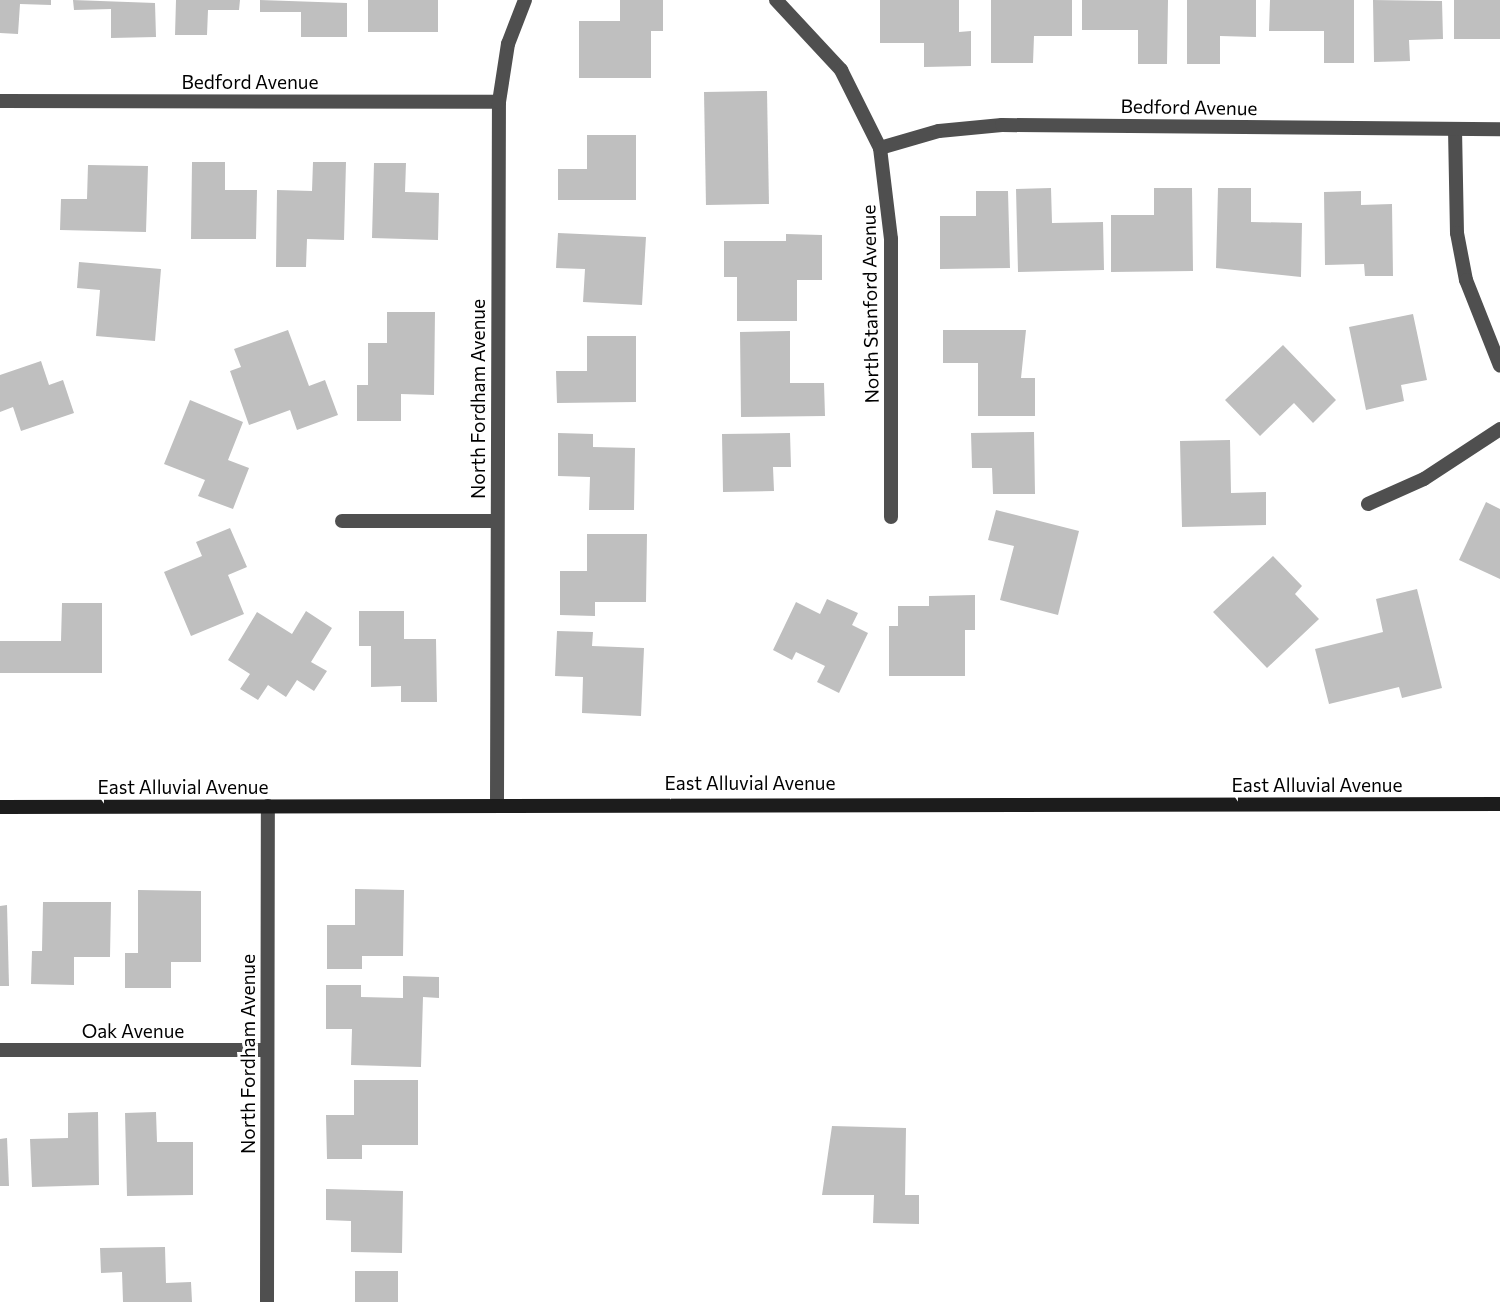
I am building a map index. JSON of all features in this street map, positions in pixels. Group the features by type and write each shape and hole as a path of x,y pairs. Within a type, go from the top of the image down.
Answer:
{"street":[{"name":"North Fordham Avenue","path":"497,802 499,102 508,44 524,0"},
{"name":"North Stanford Avenue","path":"776,0 841,71 880,148 891,239 891,517"},
{"name":"Bedford Avenue","path":"0,101 499,102"},
{"name":"Bedford Avenue","path":"880,148 939,131 1002,125 1500,129"},
{"path":"1455,129 1457,233 1466,280 1500,366"},
{"path":"1368,504 1424,479 1500,429"},
{"path":"342,521 497,521"},
{"name":"East Alluvial Avenue","path":"0,807 497,802 1500,804"},
{"name":"North Fordham Avenue","path":"267,1302 268,806"},
{"name":"Oak Avenue","path":"0,1050 267,1050"}],"building":[{"path":"0,0 51,0 51,5 20,4 18,34 0,33"},
{"path":"73,0 155,3 156,37 111,38 111,9 74,10"},
{"path":"176,0 240,0 239,10 208,10 207,35 175,35"},
{"path":"260,0 347,3 347,37 301,37 301,12 260,12"},
{"path":"368,0 438,0 438,32 368,32"},
{"path":"620,0 663,0 663,31 651,31 651,78 579,78 579,21 620,21"},
{"path":"880,0 959,0 959,32 971,31 971,66 924,67 924,43 880,43"},
{"path":"991,0 1072,0 1072,36 1034,36 1033,63 991,63"},
{"path":"1082,0 1168,0 1167,64 1138,64 1138,30 1082,30"},
{"path":"1187,0 1256,0 1256,37 1220,36 1220,64 1187,64"},
{"path":"1270,0 1354,0 1354,63 1324,63 1324,31 1269,31"},
{"path":"1373,0 1442,1 1443,39 1409,40 1410,61 1374,62"},
{"path":"1454,0 1500,0 1500,39 1454,39"},
{"path":"767,91 769,204 706,205 704,92"},
{"path":"587,135 636,135 636,200 558,200 558,169 587,169"},
{"path":"192,162 225,162 225,190 257,190 256,239 191,239"},
{"path":"313,162 346,162 344,240 307,239 306,267 276,267 277,190 312,191"},
{"path":"374,163 406,163 405,192 439,193 438,240 372,238"},
{"path":"88,165 148,166 146,232 60,230 61,199 87,199"},
{"path":"1051,188 1052,223 1103,222 1104,270 1018,272 1016,189"},
{"path":"1154,188 1192,188 1193,271 1111,272 1111,215 1154,215"},
{"path":"1218,188 1251,188 1251,222 1302,223 1301,277 1216,268"},
{"path":"976,191 1008,191 1010,268 940,269 940,216 976,216"},
{"path":"1361,191 1361,205 1392,204 1393,276 1365,276 1364,264 1325,265 1324,192"},
{"path":"558,233 646,237 642,305 583,302 585,269 556,268"},
{"path":"786,234 822,235 822,280 797,280 797,321 737,321 737,277 724,277 724,241 786,241"},
{"path":"79,262 161,269 155,341 96,336 100,290 77,288"},
{"path":"387,312 435,312 434,395 401,394 401,421 357,421 357,385 368,385 368,343 387,343"},
{"path":"1413,314 1427,380 1401,385 1404,401 1366,410 1349,327"},
{"path":"288,330 309,386 325,380 338,415 297,430 290,410 249,425 230,371 241,367 234,349"},
{"path":"943,330 1026,330 1021,378 1035,378 1035,416 978,416 978,363 943,363"},
{"path":"790,331 790,383 824,383 825,416 741,417 740,332"},
{"path":"587,336 636,336 636,402 557,403 556,371 587,371"},
{"path":"1283,345 1336,400 1313,423 1294,403 1260,436 1225,400"},
{"path":"41,361 49,385 63,380 74,413 21,431 13,407 0,412 0,375"},
{"path":"190,400 243,422 228,460 249,468 233,509 198,496 205,480 164,464"},
{"path":"1034,432 1035,494 993,494 992,468 972,468 971,433"},
{"path":"558,433 593,434 593,447 635,448 634,510 589,510 590,477 558,476"},
{"path":"790,433 791,467 773,467 774,491 723,492 722,434"},
{"path":"1230,440 1231,493 1266,492 1266,525 1182,527 1180,441"},
{"path":"1486,502 1500,509 1500,579 1459,560"},
{"path":"996,510 1079,531 1058,615 1000,600 1014,546 988,540"},
{"path":"230,528 247,567 228,575 244,614 191,636 164,572 202,556 196,542"},
{"path":"587,534 647,534 646,602 595,602 595,616 560,615 560,571 587,571"},
{"path":"1273,556 1302,586 1295,594 1319,619 1267,668 1213,612"},
{"path":"1417,589 1442,688 1402,698 1399,687 1329,704 1315,649 1383,632 1376,599"},
{"path":"975,595 975,630 965,630 965,676 889,676 889,626 898,626 898,606 929,606 929,596"},
{"path":"827,599 858,613 852,625 868,633 839,693 817,682 825,666 796,652 792,660 773,650 796,602 820,614"},
{"path":"62,603 102,603 102,673 0,673 0,641 61,641"},
{"path":"306,611 332,628 311,662 327,671 314,691 297,680 286,697 268,685 258,700 240,689 250,674 228,660 257,612 292,634"},
{"path":"359,611 404,611 404,639 436,639 437,702 401,702 401,686 371,687 371,646 359,646"},
{"path":"557,631 593,632 592,646 644,648 641,716 582,713 583,677 555,676"},
{"path":"355,889 404,890 403,956 362,956 362,969 327,969 327,925 355,925"},
{"path":"138,890 201,891 201,962 171,962 171,988 125,988 125,953 138,953"},
{"path":"43,902 111,902 110,957 74,957 74,985 31,984 32,951 42,951"},
{"path":"7,905 9,986 0,986 0,906"},
{"path":"403,976 439,977 439,998 423,997 421,1067 351,1065 352,1029 326,1029 326,985 361,985 361,997 403,998"},
{"path":"354,1080 418,1080 418,1145 362,1145 362,1159 327,1159 326,1115 354,1115"},
{"path":"98,1112 99,1185 32,1187 30,1139 68,1138 68,1113"},
{"path":"156,1112 157,1142 193,1142 193,1195 127,1196 125,1113"},
{"path":"832,1126 906,1128 905,1195 919,1195 919,1224 873,1223 874,1195 822,1195"},
{"path":"7,1138 9,1186 0,1186 0,1139"},
{"path":"326,1189 403,1191 402,1253 351,1252 351,1221 326,1220"},
{"path":"165,1247 166,1283 191,1282 192,1302 123,1302 122,1272 101,1273 100,1248"},
{"path":"355,1271 398,1271 398,1302 355,1302"}]}
